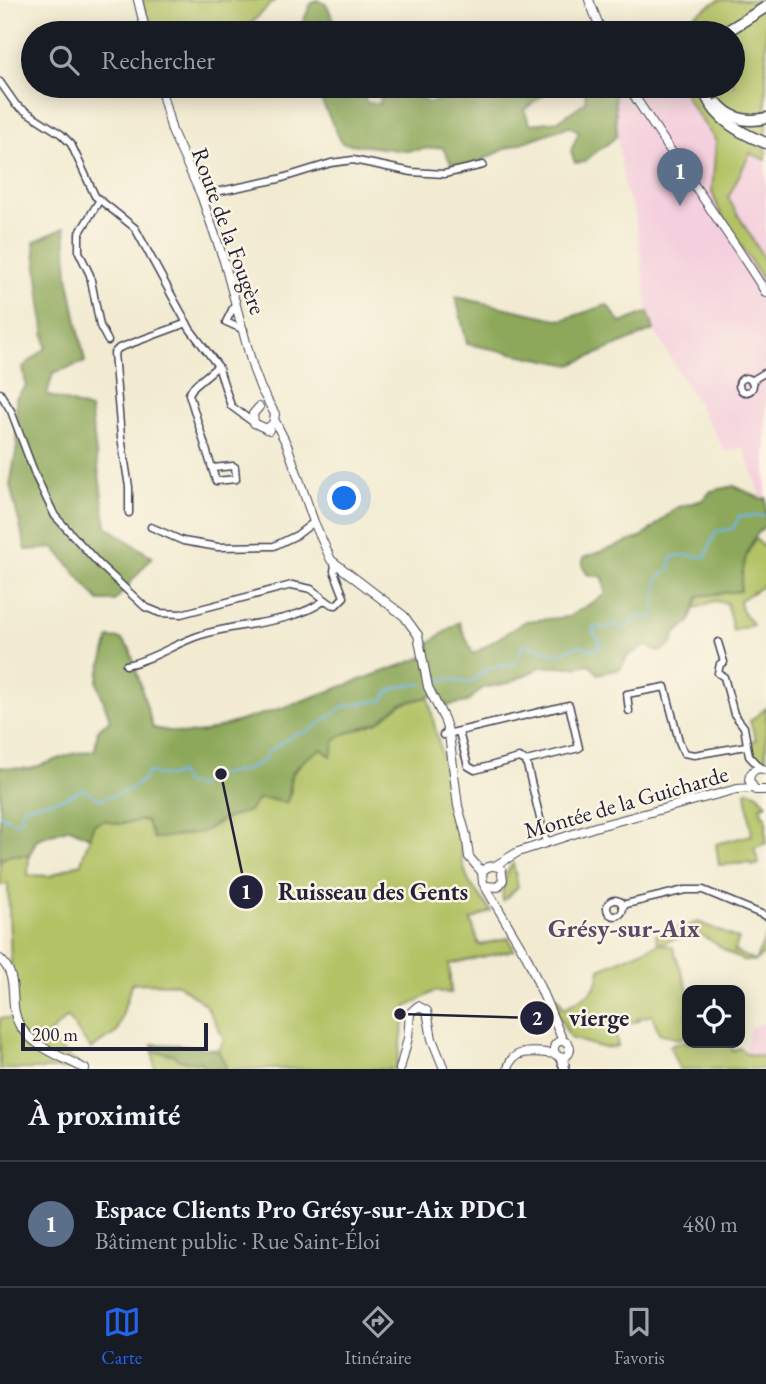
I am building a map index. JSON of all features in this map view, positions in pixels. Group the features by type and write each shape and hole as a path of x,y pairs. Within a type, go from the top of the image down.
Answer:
{"highway":[{"path":"745,21 766,9"},
{"path":"745,23 766,9"},
{"path":"709,98 721,117 740,131 766,143"},
{"path":"715,98 732,116 748,120 766,118"}],"main road":[{"path":"138,0 143,21"},
{"path":"590,0 598,21"},
{"name":"Route de la Fougère","path":"163,98 172,131 201,195 236,302 251,362 270,408"},
{"path":"636,98 766,293"},
{"name":"Route de la Fougère","path":"256,415 261,390"},
{"path":"282,437 259,428 256,415 270,408 275,414 275,421 287,445 314,522 335,565 410,622 418,635 428,687 439,709 446,735 468,851 471,856 492,869 481,879 527,957 555,1022 559,1049 521,1053 511,1059 508,1069"},
{"path":"265,429 275,421"},
{"path":"764,769 751,780 765,792"},
{"name":"Montée de la Guicharde","path":"498,887 503,880 492,869 511,856 607,824 737,789 751,780"},
{"path":"486,886 498,887 499,907"},
{"path":"0,959 11,974 17,1018 24,1031 42,1045 85,1069"},
{"path":"400,1069 408,1038 410,1013 418,1006 427,1011 432,1039 444,1069"}],"street":[{"path":"0,82 16,105 61,134 71,144 88,184 99,201 135,228 187,323 218,366 231,406 243,414 256,415"},
{"path":"201,195 279,179 331,163 354,160 412,173 472,169 483,165"},
{"path":"99,201 79,234 79,252 90,275 100,326 108,341"},
{"path":"236,302 226,322 244,330"},
{"path":"129,513 130,487 121,436 114,353 119,348 187,323"},
{"path":"212,468 189,394 194,386 218,366"},
{"path":"751,381 766,372"},
{"path":"0,393 11,411 36,477 55,516 99,564 145,607 160,613 181,614 292,585 311,589 324,600 336,605 344,597 334,571 335,565"},
{"path":"152,527 183,541 218,547 274,546 298,535 314,522"},
{"path":"126,666 143,662 204,634 296,616 312,610 324,600"},
{"path":"718,642 724,662 720,664 718,673 724,677 734,715 744,727 751,780"},
{"path":"629,711 627,694 665,687 684,753 694,755 746,746"},
{"path":"446,735 458,732 569,705 579,748 527,761 519,758 475,770 468,766 458,732"},
{"path":"749,756 764,769"},
{"path":"527,761 546,843"},
{"path":"622,905 685,890 703,890 766,916"},
{"path":"559,1049 565,1069"}],"shaded area":[{"path":"732,0 766,0 766,498 762,499 743,447 726,452 654,330 648,312 635,213 625,190 615,98 745,98 745,21 684,21"},
{"path":"766,1024 766,1057 747,1054 745,1052 750,1027"}],"green space":[{"path":"141,0 275,0 253,21 147,21"},
{"path":"317,0 327,5 334,21 303,21 311,4"},
{"path":"719,0 766,0 766,160 750,153 728,198 766,262 766,286 719,210 712,192 716,141 686,98 745,98 745,21 684,21"},
{"path":"320,98 365,98 367,103 380,104 380,98 420,98 429,103 445,98 540,98 524,110 530,124 558,121 585,102 585,98 615,98 617,135 585,162 575,163 571,151 579,131 569,126 507,148 462,170 452,164 442,147 406,151 342,143"},
{"path":"65,227 68,276 85,362 53,373 47,395 90,409 106,526 152,557 115,601 99,601 55,548 26,550 10,485 17,447 16,398 26,386 23,367 46,348 34,242"},
{"path":"456,297 562,320 607,305 621,323 648,312 654,330 571,365 467,344"},
{"path":"734,486 762,499 766,498 766,525 759,531 750,547 740,591 699,596 690,622 675,634 672,644 659,652 646,646 628,656 620,669 598,674 589,664 576,667 541,667 509,683 483,688 467,702 446,706 435,695 401,704 378,722 342,735 335,741 331,756 321,749 304,760 291,776 286,803 258,799 249,811 222,820 203,832 154,839 146,820 118,824 104,820 94,824 89,837 70,828 37,839 29,856 10,855 0,860 0,767 30,769 72,754 95,750 98,729 110,720 97,682 109,638 121,639 130,649 153,728 187,734 204,732 285,707 427,656 429,643 459,622 473,654 526,621 568,617 606,594 603,577 587,574 583,558 642,537 676,508 703,500 711,491"},
{"path":"755,538 766,550 766,584 739,601 741,609 753,625 733,631 727,603 714,601 694,609 698,595 740,591 744,560"},
{"path":"428,697 461,838 462,862 469,882 491,911 471,920 479,945 509,938 514,950 449,964 451,993 435,991 407,1007 396,1069 227,1069 218,1050 224,1039 206,1005 178,984 132,983 117,1032 91,1049 67,1017 45,1038 85,1069 0,1069 0,1018 13,1019 8,884 0,885 0,860 10,855 29,856 28,875 50,876 81,863 94,824 104,820 118,824 146,820 154,838 203,832 222,820 249,811 258,799 286,803 291,792 291,776 305,759 342,735 378,722 401,704"},
{"path":"766,708 766,762 753,754 748,742 756,740 750,721"},
{"path":"749,790 758,794 766,803 760,806 763,816 766,817 766,843 754,848 759,864 719,865 716,844 752,835 746,792"},
{"path":"513,863 518,887 503,901 504,881"},
{"path":"698,922 739,939 734,951 754,960 739,959 698,933 660,943 673,947 686,985 682,985 682,1037 678,1039 659,1033 652,1015 614,1027 618,1046 600,1047 570,1038 549,996 557,997 564,1008 593,989 600,969 658,944 656,935"},
{"path":"766,937 766,952 756,960"},
{"path":"682,1042 682,1048 732,1048 733,1051 739,1048 747,1054 766,1057 766,1069 679,1069 670,1046"},
{"path":"152,1044 218,1050 227,1069 206,1069 201,1062 178,1060 173,1054 153,1052"},
{"path":"153,1052 173,1054 179,1060 202,1062 206,1069 155,1069"}],"waterway":[{"path":"434,681 448,679 470,683 487,669 516,663 523,644 557,654 580,645 592,650 601,643 593,632 593,627 608,628 615,624 625,629 638,617 654,616 658,578 670,568 672,557 706,557 715,532 734,528 739,516 766,516"},
{"path":"0,815 15,822 19,821 26,806 62,799 83,789 99,799 112,796 134,787 148,772 169,777 179,773 185,784 200,786 221,774 243,771 263,761 268,752 295,734 308,732 344,706 383,700 395,688 423,684"}],"place":[{"name":"Espace Clients Pro Grésy-sur-Aix PDC1","path":"680,206"},
{"name":"Ruisseau des Gents","path":"221,774"},
{"name":"vierge","path":"400,1014"}],"district":[{"name":"Grésy-sur-Aix","path":"624,928"}]}
